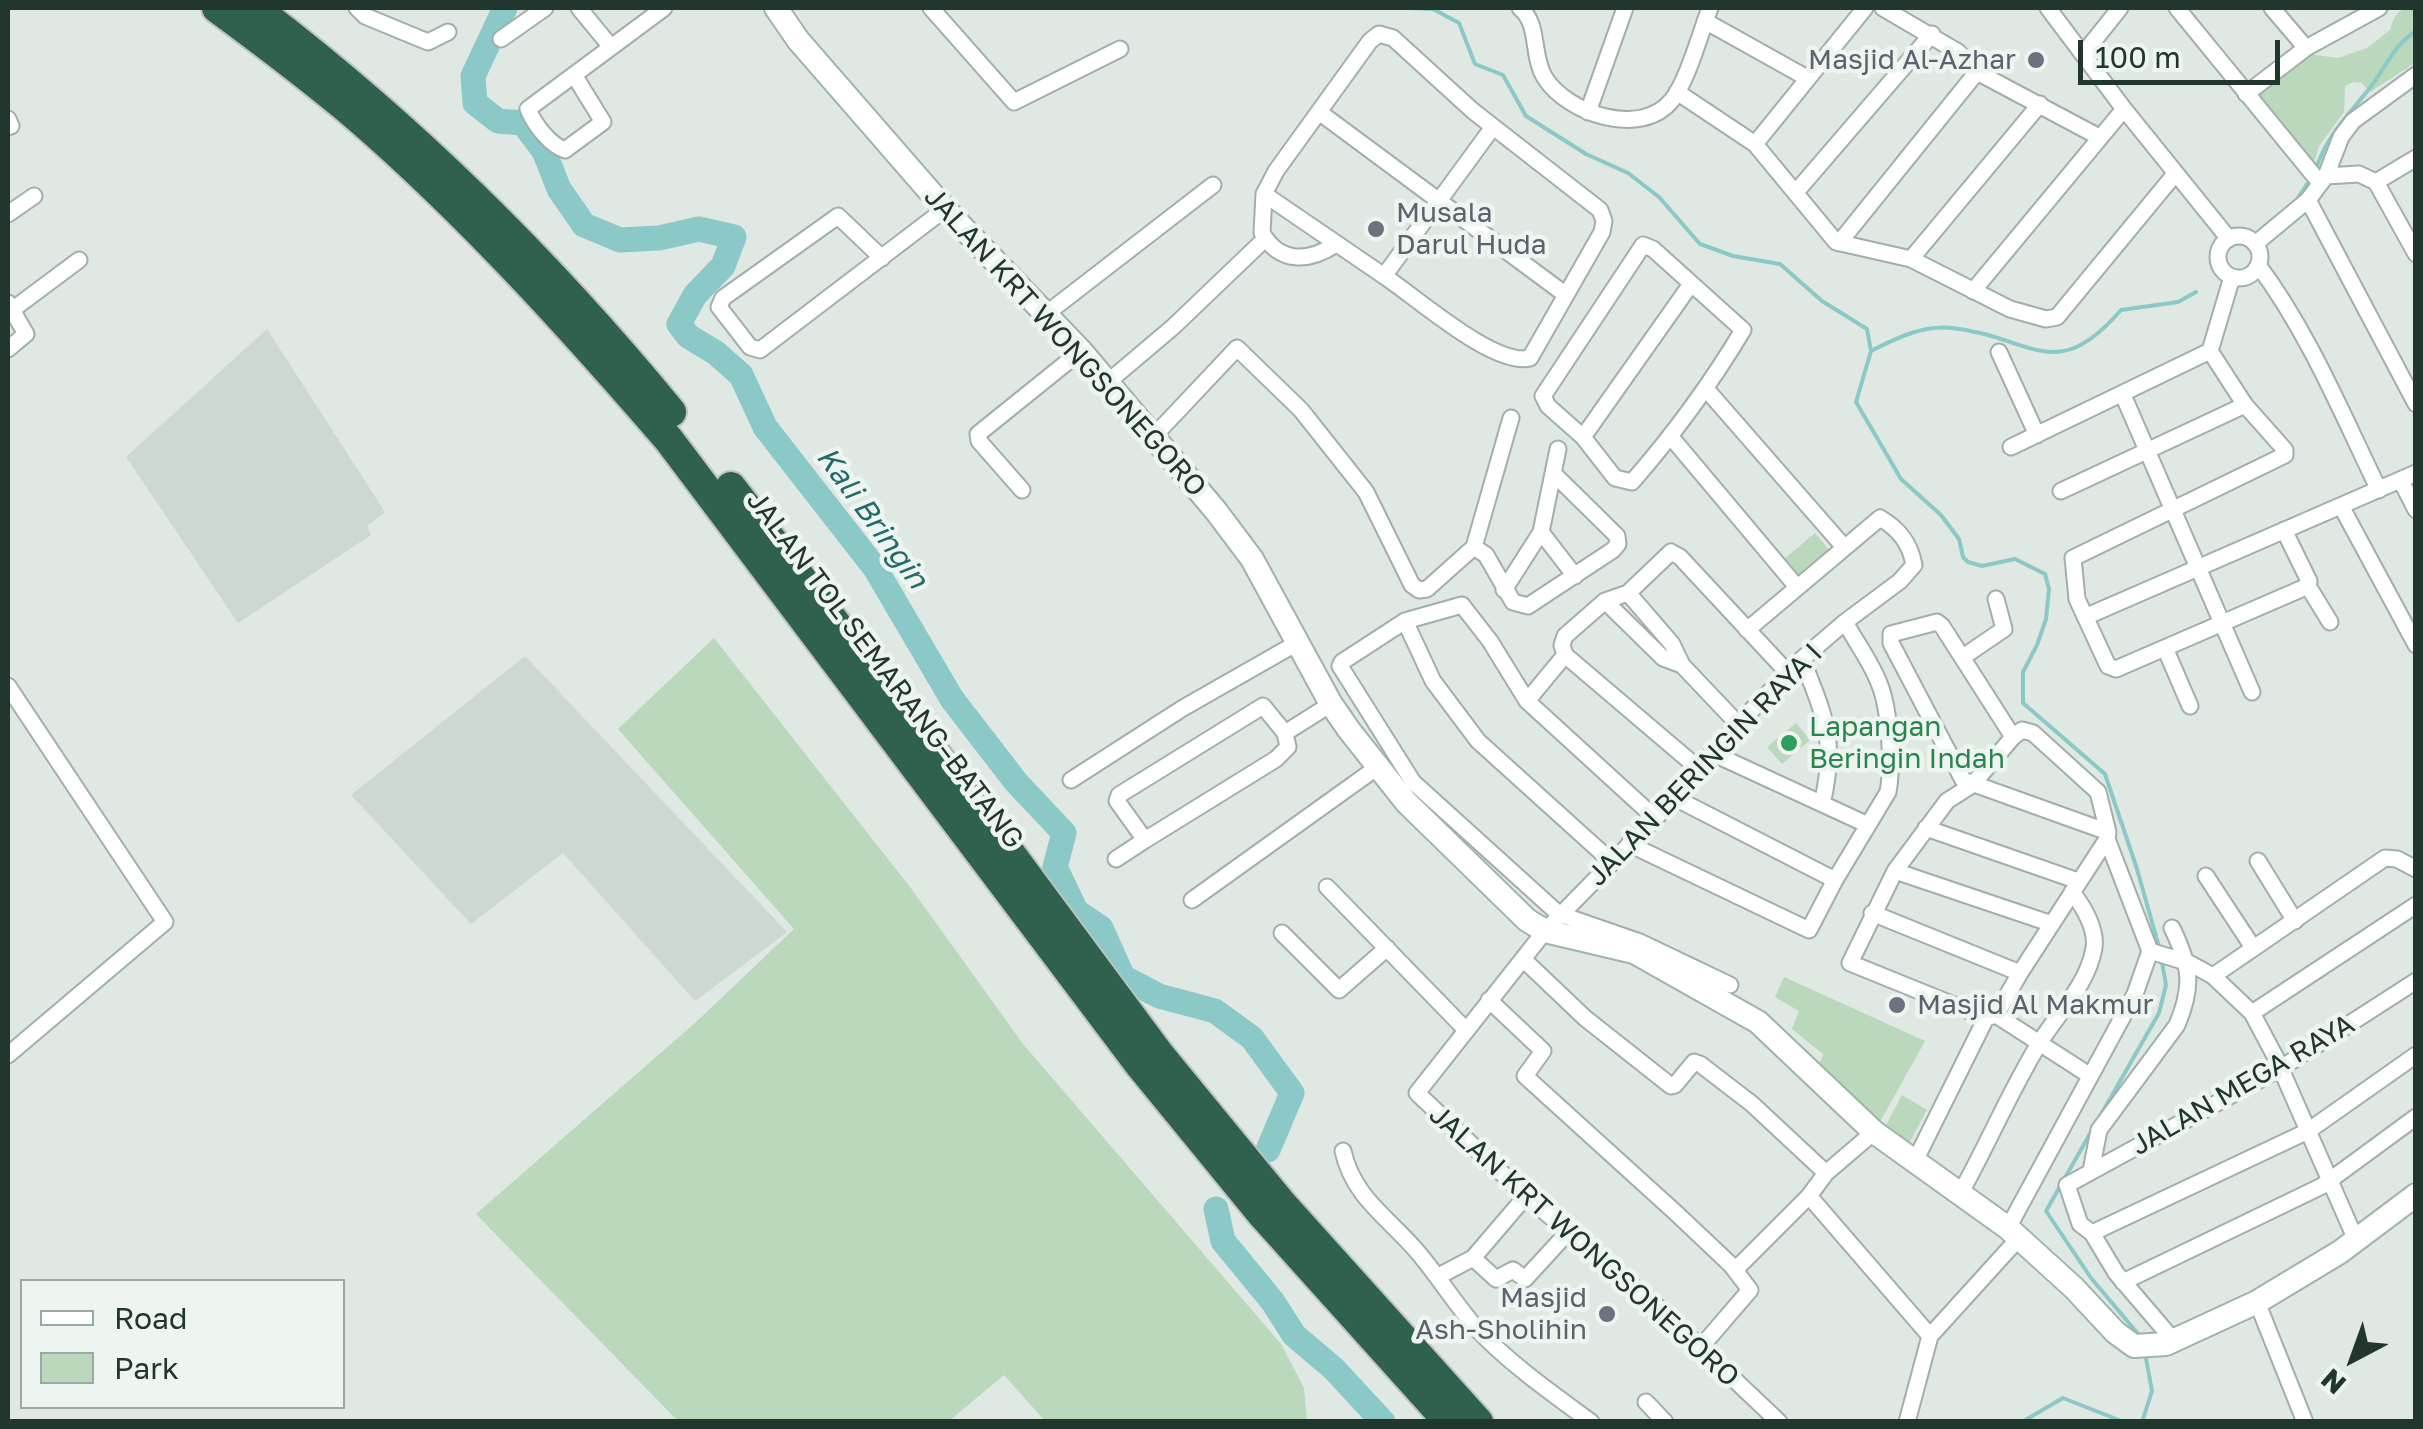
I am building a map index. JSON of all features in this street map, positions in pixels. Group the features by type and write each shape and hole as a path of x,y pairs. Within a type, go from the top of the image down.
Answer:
{"highway":[{"name":"JALAN TOL SEMARANG–BATANG","path":"217,8 360,120 424,179 611,373 702,484 1140,1065 1229,1159 1449,1422"},
{"name":"JALAN TOL SEMARANG–BATANG","path":"255,8 439,162 614,342 763,528 970,799 1158,1053 1229,1159"},
{"name":"JALAN TOL SEMARANG–BATANG","path":"1272,1209 1478,1422"}],"street":[{"path":"356,8 364,16 428,42 448,32"},
{"path":"501,40 545,8"},
{"path":"579,8 611,47"},
{"path":"574,75 603,122 565,150 558,148 536,124 528,109 664,8"},
{"name":"JALAN KRT WONGSONEGORO","path":"776,8 798,40 945,210 1108,382 1252,559 1331,704 1406,802 1527,920 1556,921"},
{"path":"930,8 1014,102 1120,49"},
{"path":"1588,112 1625,8"},
{"path":"1755,144 1866,8"},
{"path":"1883,8 1932,34 1978,72 2099,137"},
{"path":"2048,8 2229,239"},
{"path":"2084,53 2120,8"},
{"path":"2177,8 2246,94 2323,180"},
{"path":"2272,8 2306,48"},
{"path":"2246,94 2306,48 2371,9"},
{"path":"1528,10 1543,76 1571,104 1588,112 1634,118 1665,106 1677,92 1708,14 1808,78"},
{"path":"1264,194 1496,354 1519,361 1535,352 1602,232 1604,221 1600,210 1493,128 1393,38 1379,34 1276,171 1264,194 1260,225 1265,240 1279,253 1295,259 1310,258 1336,244"},
{"path":"1796,192 1932,34"},
{"path":"1840,243 1978,72"},
{"path":"2254,244 2308,200 2323,180 2340,137 2353,121 2416,75"},
{"path":"1677,92 1755,144 1831,239 1911,259 2010,309 2046,319 2057,317 2175,174"},
{"path":"1911,259 2040,104"},
{"path":"1973,291 2124,109"},
{"path":"1319,112 1566,296"},
{"path":"8,118 8,128"},
{"path":"1384,276 1493,128"},
{"path":"2376,182 2416,158"},
{"path":"2323,180 2359,174 2376,182 2416,254"},
{"path":"1046,314 1213,184"},
{"path":"8,214 34,196"},
{"path":"2308,200 2416,404"},
{"path":"882,258 838,216 723,298 719,307 750,347 760,350 882,258 945,210"},
{"path":"2258,265 2247,276 2224,273 2218,259 2222,244 2243,237 2258,250 2258,265 2279,294 2324,376 2379,490"},
{"path":"1108,382 1265,240"},
{"path":"1643,246 1653,249 1691,284 1743,330 1671,437 1632,482 1616,478 1543,396 1643,246"},
{"path":"8,349 26,335 10,306 79,260"},
{"path":"2011,447 2210,351 2232,277"},
{"path":"1583,437 1691,284"},
{"path":"1154,436 1237,348 1301,410 1366,492 1412,585 1419,590 1426,589 1474,547 1511,418"},
{"path":"1022,490 979,441 978,434 1081,351"},
{"path":"2210,351 2245,405 2285,450 2285,455 2073,558 2078,599 2108,666 2125,665 2308,586 2310,581 2284,530"},
{"path":"1999,352 2037,435"},
{"path":"1706,390 1844,547 1747,630"},
{"path":"2123,395 2252,692"},
{"path":"2061,491 2245,405"},
{"path":"1671,437 1797,586"},
{"path":"1504,590 1541,532 1558,449"},
{"path":"1474,547 1490,562 1513,602 1528,606 1614,550 1617,536 1553,473"},
{"path":"2085,617 2408,477 2416,510"},
{"path":"2341,506 2416,645"},
{"name":"JALAN BERINGIN RAYA I","path":"1556,921 1675,798 1788,672 1844,622 1900,581 1914,564 1900,533 1880,518 1844,547"},
{"path":"1541,532 1575,576"},
{"path":"1698,770 1565,655 1565,636 1606,601 1628,593 1671,552 1788,672"},
{"path":"2308,586 2330,622"},
{"path":"1628,593 1672,644 1682,665 1738,724"},
{"path":"1963,657 2004,629 1996,599"},
{"path":"1606,601 1663,658 1682,665"},
{"path":"1654,817 1527,701 1490,641 1459,604 1404,621 1340,666 1414,782 1556,921 1634,952 1758,1022 1874,1132 2013,1233 2116,1332 2155,1344 2258,1302 2356,1240 2416,1195"},
{"path":"1404,621 1433,682 1470,732 1517,780 1612,862"},
{"path":"1629,844 1802,929 1811,927 1888,792 1890,781 1887,715 1880,684 1844,622"},
{"path":"2013,737 1946,630 1936,622 1891,634 1891,642 1964,780 2108,836"},
{"path":"1071,780 1183,708 1297,642"},
{"path":"2165,648 2190,706"},
{"path":"1527,701 1565,655"},
{"path":"1802,659 1828,722 1830,769 1822,804"},
{"path":"8,686 165,922 8,1056"},
{"path":"1284,733 1331,704"},
{"path":"1116,860 1276,759 1288,747 1284,733 1263,706 1119,795 1117,801 1145,840"},
{"path":"1906,1422 1930,1336 2013,1233 2089,1075 2135,994 2150,951 2108,836 2102,799 2090,783 2033,733 2022,730 1972,785 1947,801 1926,828 1895,871 1850,959 1852,966 1991,1016 2089,1075"},
{"path":"1712,753 1868,825"},
{"path":"1192,900 1379,766"},
{"path":"1675,798 1835,880"},
{"path":"1926,828 2075,886 2094,945 2079,986 2039,1044 1960,1194"},
{"path":"1915,1161 1991,1016 2108,836"},
{"path":"2213,976 2384,858 2397,859 2416,869"},
{"path":"2258,861 2296,921"},
{"path":"1895,871 2052,924"},
{"path":"2206,876 2252,946"},
{"path":"1327,887 1465,1029"},
{"path":"2252,1014 2416,905"},
{"path":"1872,913 2020,972"},
{"path":"1556,921 1640,942 1730,985"},
{"name":"JALAN KRT WONGSONEGORO","path":"1556,921 1465,1029 1417,1096 1701,1347 1779,1422"},
{"path":"2091,1171 2099,1130 2177,1025 2183,1010 2189,963 2172,928"},
{"path":"1282,933 1339,990 1387,948"},
{"path":"2150,951 2189,963 2213,976 2252,1014 2281,1068 2356,1240"},
{"path":"1523,959 1584,1018 1671,1086 1694,1062 1700,1064 1752,1104 1826,1173"},
{"name":"JALAN MEGA RAYA","path":"2092,1234 2076,1217 2067,1185 2281,1068 2416,980"},
{"path":"1489,1000 1543,1051 1525,1076 1734,1270 1750,1292 1701,1347"},
{"path":"2155,1344 2123,1282 2092,1234 2308,1131 2416,1055"},
{"path":"2123,1282 2322,1186 2416,1117"},
{"path":"1734,1270 1826,1173 1874,1132"},
{"path":"1342,1151 1348,1174 1361,1193 1416,1249 1478,1330 1592,1422"},
{"path":"1437,1277 1472,1258 1526,1196"},
{"path":"1808,1196 1930,1336"},
{"path":"1472,1258 1496,1279 1511,1270 1525,1279 1570,1230"},
{"path":"2258,1302 2305,1422"},
{"path":"1646,1402 1665,1422"}],"shaded area":[{"path":"267,329 385,512 367,526 371,535 238,623 126,457"},
{"path":"525,656 787,932 695,1001 563,853 471,924 351,795"}],"green space":[{"path":"2415,8 2415,63 2370,92 2362,83 2345,86 2344,112 2319,146 2313,165 2256,96 2308,54 2338,58 2367,48 2390,30 2398,13"},
{"path":"1815,533 1830,551 1799,578 1783,560"},
{"path":"714,638 910,887 1023,1044 1281,1344 1304,1388 1307,1421 1045,1421 1004,1375 949,1421 678,1421 476,1214 695,1023 794,929 618,729"},
{"name":"Lapangan Beringin Indah","path":"1796,723 1810,740 1782,764 1767,747"},
{"path":"1784,977 1925,1041 1880,1122 1848,1095 1820,1063 1823,1054 1792,1029 1799,1011 1775,997"},
{"path":"1902,1095 1927,1110 1908,1145 1883,1131"}],"waterway":[{"name":"Kali Bringin","path":"505,8 473,76 475,103 498,121 523,123 544,151 559,189 584,225 620,240 659,238 699,229 734,237 723,266 695,295 679,324 688,336 741,375 765,427 875,568 952,699 1016,782 1064,833 1055,867 1076,911 1101,928 1123,977 1159,996 1215,1011 1252,1038 1292,1093 1268,1150"},
{"path":"1341,8 1394,8"},
{"path":"1409,8 1433,9 1459,23 1475,64 1503,75 1526,116 1586,154 1628,173 1659,197 1700,244 1733,256 1780,264 1822,301 1867,329 1871,351 1856,402 1901,479 1941,515 1959,539 1968,562 1982,566 2015,559 2045,574 2049,589 2046,619 2023,672 2023,703 2105,774 2159,947"},
{"path":"2316,169 2340,124 2396,49 2416,31"},
{"path":"2296,201 2307,184"},
{"path":"1871,351 1931,328 1952,328 2059,352 2098,333 2121,310 2178,302 2196,292"},
{"path":"2139,1335 2091,1278 2046,1211 2159,1013 2166,985 2162,962"},
{"name":"Kali Bringin","path":"1216,1209 1223,1241 1273,1302 1294,1335 1334,1369 1383,1422"},
{"path":"2142,1422 2152,1391 2145,1353"},
{"path":"2022,1422 2063,1398 2124,1422"}],"place":[{"name":"Masjid Al-Azhar","path":"2036,60"},
{"name":"Musala Darul Huda","path":"1376,229"},
{"name":"Lapangan Beringin Indah","path":"1789,743"},
{"name":"Masjid Al Makmur","path":"1897,1005"},
{"name":"Masjid Ash-Sholihin","path":"1607,1314"}]}
